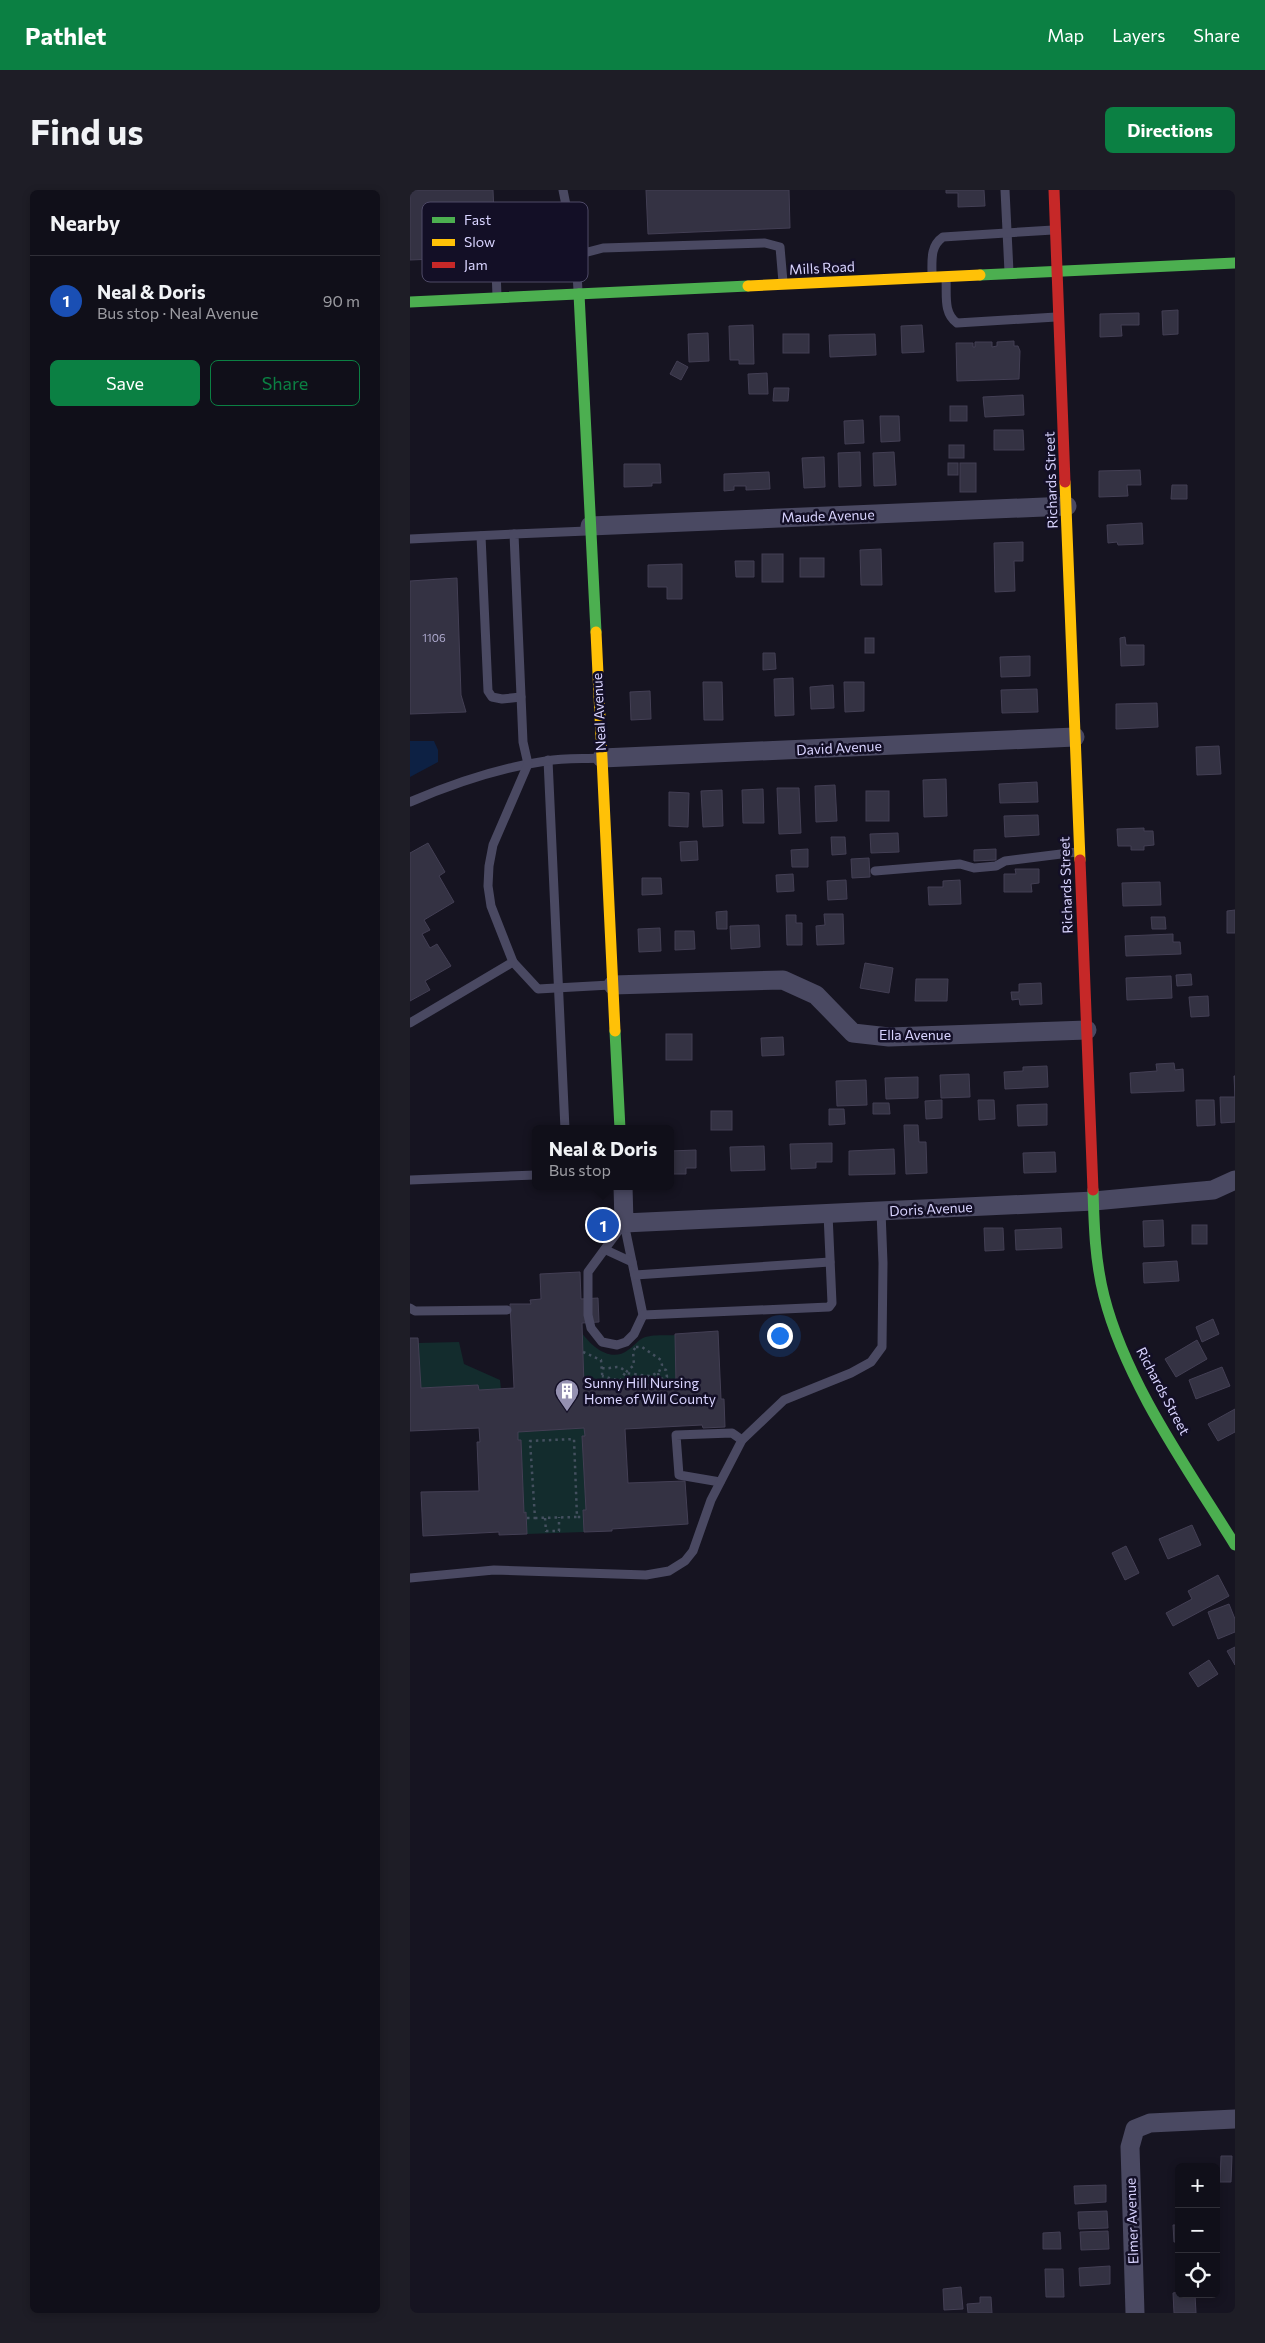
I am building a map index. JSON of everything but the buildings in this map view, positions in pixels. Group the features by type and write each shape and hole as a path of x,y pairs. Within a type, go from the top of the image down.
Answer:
{"street":[{"name":"Richards Street","path":"1054,190 1095,1243 1104,1296 1129,1366 1170,1439 1235,1545"},
{"name":"Mills Road","path":"410,302 1235,263"},
{"name":"Neal Avenue","path":"578,294 620,1125"},
{"name":"Maude Avenue","path":"590,528 1067,506"},
{"name":"David Avenue","path":"602,758 1076,737"},
{"name":"Ella Avenue","path":"613,985 783,980 816,995 853,1033 889,1037 1087,1030"},
{"name":"Doris Avenue","path":"624,1223 1094,1201 1213,1190 1235,1180"},
{"path":"623,1190 624,1223"},
{"name":"Elmer Avenue","path":"1135,2313 1130,2147 1135,2129 1150,2123 1235,2120"}],"lane":[{"path":"1004,190 1009,274"},
{"path":"932,277 931,255 937,241 943,237 1055,230"},
{"path":"588,252 603,248 766,243 780,247 784,285"},
{"path":"946,277 947,309 951,318 957,323 1059,317"},
{"path":"497,282 498,298"},
{"path":"577,282 578,294"},
{"path":"410,539 590,528"},
{"path":"514,534 523,742 528,764 493,845 488,886 491,906 513,962 538,988 613,985"},
{"path":"481,536 488,692 492,697 502,699 521,697"},
{"path":"410,802 458,782 528,764 548,760 602,758"},
{"path":"548,760 565,1125"},
{"path":"875,871 960,864 974,868 996,866 1005,861 1080,852"},
{"path":"410,1023 513,962"},
{"path":"410,1180 532,1175"},
{"path":"410,1578 494,1570 646,1575 669,1571 685,1561 693,1551 711,1500 742,1440 784,1400 851,1373 871,1362 882,1347 883,1272 881,1211"},
{"path":"642,1315 829,1307 832,1303 828,1214"},
{"path":"624,1223 642,1315 634,1334 626,1342 617,1345 602,1342 595,1336 588,1315 588,1272 590,1266 606,1250 624,1223"},
{"path":"606,1250 632,1262"},
{"path":"635,1275 830,1262"},
{"path":"410,1308 415,1310 507,1310"},
{"path":"720,1482 679,1474 676,1435 732,1433 742,1440"}],"path":[{"path":"626,1373 640,1377 650,1376 658,1373 661,1368 661,1360 642,1347 636,1348 633,1351 633,1374"},
{"path":"583,1352 601,1360 603,1385"},
{"path":"602,1376 620,1381 634,1365"},
{"path":"602,1368 619,1366 626,1373"},
{"path":"658,1373 659,1377 663,1379 668,1377 666,1370 661,1368"},
{"path":"535,1518 530,1441 574,1439 577,1517"},
{"path":"545,1518 545,1533 559,1531 559,1517"},
{"path":"526,1518 584,1517"}],"green space":[{"path":"582,1333 602,1352 615,1355 622,1354 643,1338 675,1335 676,1384 584,1386"},
{"path":"459,1342 464,1364 500,1380 501,1389 479,1390 478,1385 421,1388 418,1343"},
{"path":"584,1428 585,1436 582,1437 586,1510 583,1511 584,1532 527,1534 526,1513 524,1513 521,1440 518,1440 518,1432"}],"water":[{"path":"410,741 434,741 438,750 438,762 410,777"}],"traffic: fast":[{"path":"980,275 1235,263"},
{"path":"410,302 748,286"},
{"path":"579,294 596,632"},
{"path":"615,1031 620,1125"},
{"path":"1093,1190 1099,1270 1104,1296 1114,1329 1127,1361 1160,1425 1235,1545"}],"traffic: slow":[{"path":"748,286 980,275"},
{"path":"1065,482 1080,860"},
{"path":"596,632 615,1031"}],"traffic: jam":[{"path":"1054,190 1065,482"},
{"path":"1080,860 1093,1190"}],"place":[{"name":"Neal & Doris","path":"603,1225"},
{"name":"Sunny Hill Nursing Home of Will County","path":"567,1412"}]}
